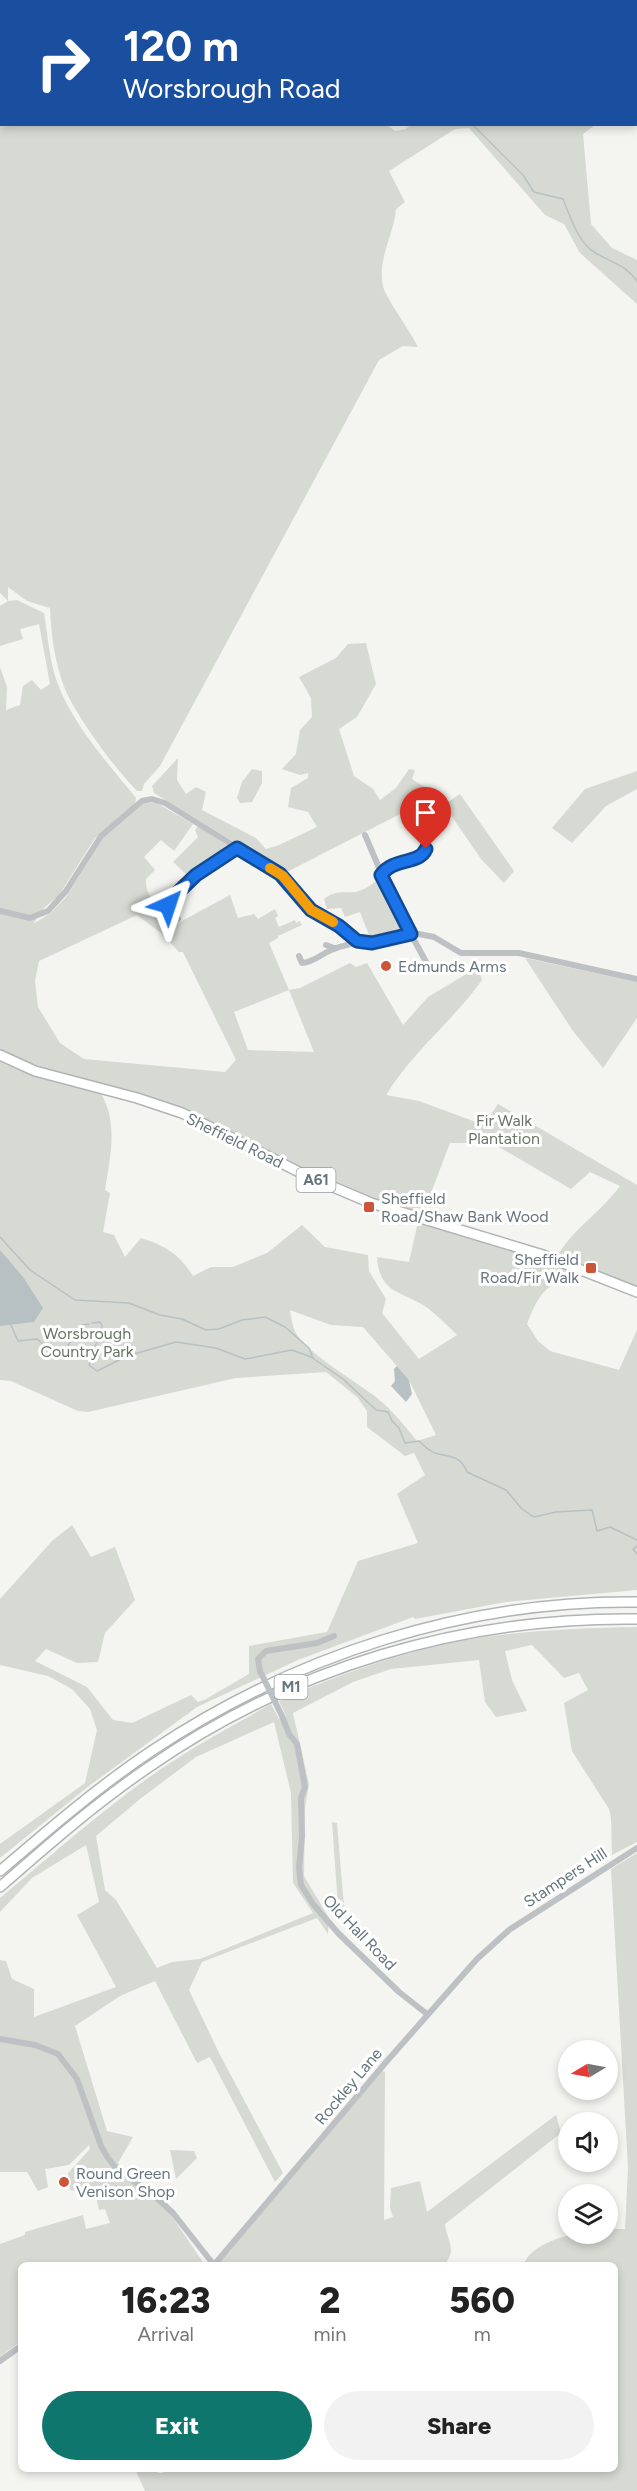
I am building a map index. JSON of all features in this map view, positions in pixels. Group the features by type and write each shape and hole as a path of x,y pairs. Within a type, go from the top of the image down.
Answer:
{"highway":[{"name":"Sheffield Road","path":"0,1055 35,1071 137,1098 182,1113 305,1175 371,1203 543,1255 637,1292"},
{"name":"M1","path":"0,1871 91,1795 152,1750 214,1712 302,1669 388,1638 476,1616 563,1605 637,1602"},
{"name":"M1","path":"0,1887 68,1828 147,1767 211,1727 294,1686 373,1656 455,1635 548,1621 637,1619"}],"street":[{"path":"0,911 30,918 48,911 66,891 101,836 147,799 165,803 280,874 311,910 339,926 357,941 372,943 411,934 434,937 461,952 519,953 637,979"},
{"path":"381,875 392,864 416,858 425,853 426,849 413,818"},
{"path":"364,836 381,875 431,971"},
{"path":"178,919 170,910 169,901 196,875 237,848"},
{"path":"299,956 302,963 308,963 334,948 350,946 357,941"},
{"path":"326,945 334,948"},
{"name":"Old Hall Road","path":"334,1636 317,1643 266,1651 258,1659 260,1671 289,1734 297,1744 305,1787 302,1798 299,1868 301,1885 313,1904 339,1934 399,1992 427,2014"},
{"name":"Stampers Hill","path":"509,1930 637,1848"},
{"name":"Rockley Lane","path":"217,2262 427,2014 477,1959 509,1930"},
{"path":"0,2039 35,2045 58,2054 77,2079 101,2146 108,2158 116,2168 173,2213 212,2262"},
{"path":"0,2361 18,2348"}],"green space":[{"path":"0,126 389,126 395,131 406,129 409,126 594,126 583,134 591,224 612,248 637,260 637,304 580,253 564,224 545,215 469,128 455,129 389,171 405,202 396,209 382,267 383,286 418,347 403,346 379,360 160,766 144,784 142,791 137,791 118,769 87,728 71,701 56,660 50,608 27,601 8,587 8,601 0,593"},
{"path":"17,600 44,613 52,665 64,698 81,728 136,798 135,804 95,838 59,895 44,908 33,924 51,913 66,897 103,838 143,804 155,802 193,824 174,851 161,840 144,857 155,870 146,879 151,899 166,915 169,913 178,923 230,895 238,918 254,914 258,919 275,909 278,916 275,918 279,927 295,920 296,923 300,921 302,925 278,936 269,943 289,990 300,988 350,963 356,967 367,963 403,1025 428,997 478,967 482,980 396,1079 386,1095 419,1101 484,1125 498,1104 637,1185 637,1286 558,1255 572,1236 620,1186 590,1172 571,1189 492,1143 450,1143 423,1214 354,1192 178,1107 92,1081 106,1104 110,1116 112,1140 105,1190 110,1193 103,1232 114,1235 125,1257 141,1238 158,1244 177,1256 193,1276 211,1267 233,1267 267,1253 302,1225 325,1247 368,1255 369,1271 386,1299 382,1313 419,1359 457,1335 429,1309 388,1286 379,1270 377,1257 409,1262 418,1222 520,1252 586,1277 555,1283 541,1295 527,1324 538,1341 550,1351 619,1370 637,1330 637,1590 506,1602 415,1619 413,1617 298,1660 197,1707 89,1786 0,1858 0,1844 85,1783 97,1730 90,1709 72,1689 48,1676 0,1665 0,1599 52,1541 72,1525 91,1557 115,1547 135,1600 105,1633 98,1662 77,1663 46,1649 35,1661 87,1687 113,1720 132,1723 191,1695 198,1702 206,1699 249,1674 249,1646 327,1632 358,1561 418,1543 397,1494 425,1475 414,1453 405,1456 367,1427 367,1411 357,1397 326,1372 236,1378 88,1412 78,1411 11,1381 0,1380 0,667 7,687 6,710 20,705 23,686 32,680 41,690 50,684 39,624 20,629 23,639 0,646 0,606 8,601","holes":["137,915 161,933 179,952 183,952 236,1060 225,1072 84,1059 60,1043 38,1007 35,981 39,961","289,990 314,1052 248,1050 234,1012","290,1310 331,1325 363,1327 409,1380 436,1435 417,1441 382,1402 318,1356 294,1329"]},
{"path":"366,643 376,684 357,717 339,729 354,776 373,789 380,800 396,788 409,769 415,770 412,779 437,795 285,873 154,793 152,786 178,758 177,780 186,794 196,787 206,792 202,810 256,838 266,849 317,827 308,812 288,807 291,788 308,778 308,773 300,775 282,769 296,754 300,730 312,717 311,698 299,677 336,658 348,644"},
{"path":"252,769 262,771 262,783 252,802 240,803 237,798 242,782"},
{"path":"637,771 637,789 606,806 572,843 552,828 585,789"},
{"path":"460,794 514,871 504,883 481,859 444,805"},
{"path":"198,826 230,847 229,851 188,876 173,862 198,837 195,830"},
{"path":"380,878 402,932 371,940 360,912 345,917 341,908 327,909 324,899 334,893 362,890"},
{"path":"525,958 637,982 637,1018 603,1068 573,1031"},
{"path":"637,1627 637,1842 612,1855 609,1809 572,1751 564,1703 588,1690 579,1673 564,1678 532,1645 505,1651 512,1680 527,1711 496,1717 485,1702 479,1660 391,1669 353,1682 293,1713 309,1784 305,1808 304,1876 329,1918 328,1934 317,1918 202,1962 189,1990 219,2053 283,2173 275,2182 210,2057 197,2063 155,1981 120,1996 75,2026 107,2131 133,2137 118,2163 131,2177 158,2196 203,2262 18,2262 18,2343 0,2357 0,2244 25,2235 25,2232 83,2215 86,2229 110,2223 105,2209 99,2210 95,2192 81,2193 70,2190 68,2173 90,2149 89,2145 69,2165 45,2169 48,2187 38,2191 27,2172 0,2172 0,1960 6,1961 12,1979 34,1989 34,2017 116,1987 77,1915 99,1902 86,1845 32,1878 0,1912 0,1898 119,1799 215,1735 271,1704 279,1719 286,1716 279,1701 351,1672 402,1655 453,1642 558,1630","holes":["274,1722 291,1793 293,1883 313,1913 200,1959 172,1962 157,1968 116,1900 105,1890 96,1836 196,1757"]},
{"path":"332,1822 337,1823 344,1907 338,1906"},
{"path":"637,1853 637,2491 145,2491 136,2472 618,2472 618,2262 526,2262 539,2248 558,2239 558,2244 618,2244 618,2229 625,2229 628,2168 611,1869"},
{"path":"382,2071 385,2072 384,2220 393,2217 390,2208 391,2188 420,2181 427,2212 556,2115 558,2135 445,2224 451,2245 446,2262 220,2262"},
{"path":"170,2150 194,2151 197,2158 176,2179"}],"shaded area":[{"path":"0,1250 23,1277 43,1308 34,1322 0,1326"},
{"path":"397,1366 409,1380 412,1394 406,1402 391,1386 395,1381 394,1369"}],"waterway":[{"path":"474,126 523,175 534,192 563,199 575,228 588,248 623,267 637,281"},
{"path":"0,1237 30,1270 75,1300 129,1303 160,1315 182,1319 206,1330 219,1329 242,1320 265,1317 285,1327 309,1348 313,1358"},
{"path":"92,1323 100,1322 102,1326 89,1365 97,1371 127,1356 176,1342 216,1348 245,1359 292,1350 311,1357 343,1379 376,1410 388,1412 392,1421 399,1428 405,1443 419,1441 433,1452 458,1460 467,1472 506,1490 522,1509 534,1517 556,1512 592,1510 597,1531 610,1527 637,1540"},
{"path":"11,1325 18,1341 37,1339 50,1350 67,1347 82,1325 89,1324"},
{"path":"637,1546 633,1549 637,1554"}],"slow traffic":[{"path":"270,868 283,876 311,910 333,922"}],"place":[{"name":"Edmunds Arms","path":"386,966"},
{"name":"Sheffield Road/Shaw Bank Wood","path":"369,1207"},
{"name":"Sheffield Road/Fir Walk","path":"591,1268"},
{"name":"Round Green Venison Shop","path":"64,2182"}],"route":[{"path":"168,905 169,901 196,875 237,848 280,874 311,910 339,926 357,941 372,943 386,940 411,934 381,875 392,864 421,856 426,849"}],"park label":[{"name":"Fir Walk Plantation","path":"504,1129"},
{"name":"Worsbrough Country Park","path":"87,1342"}]}
